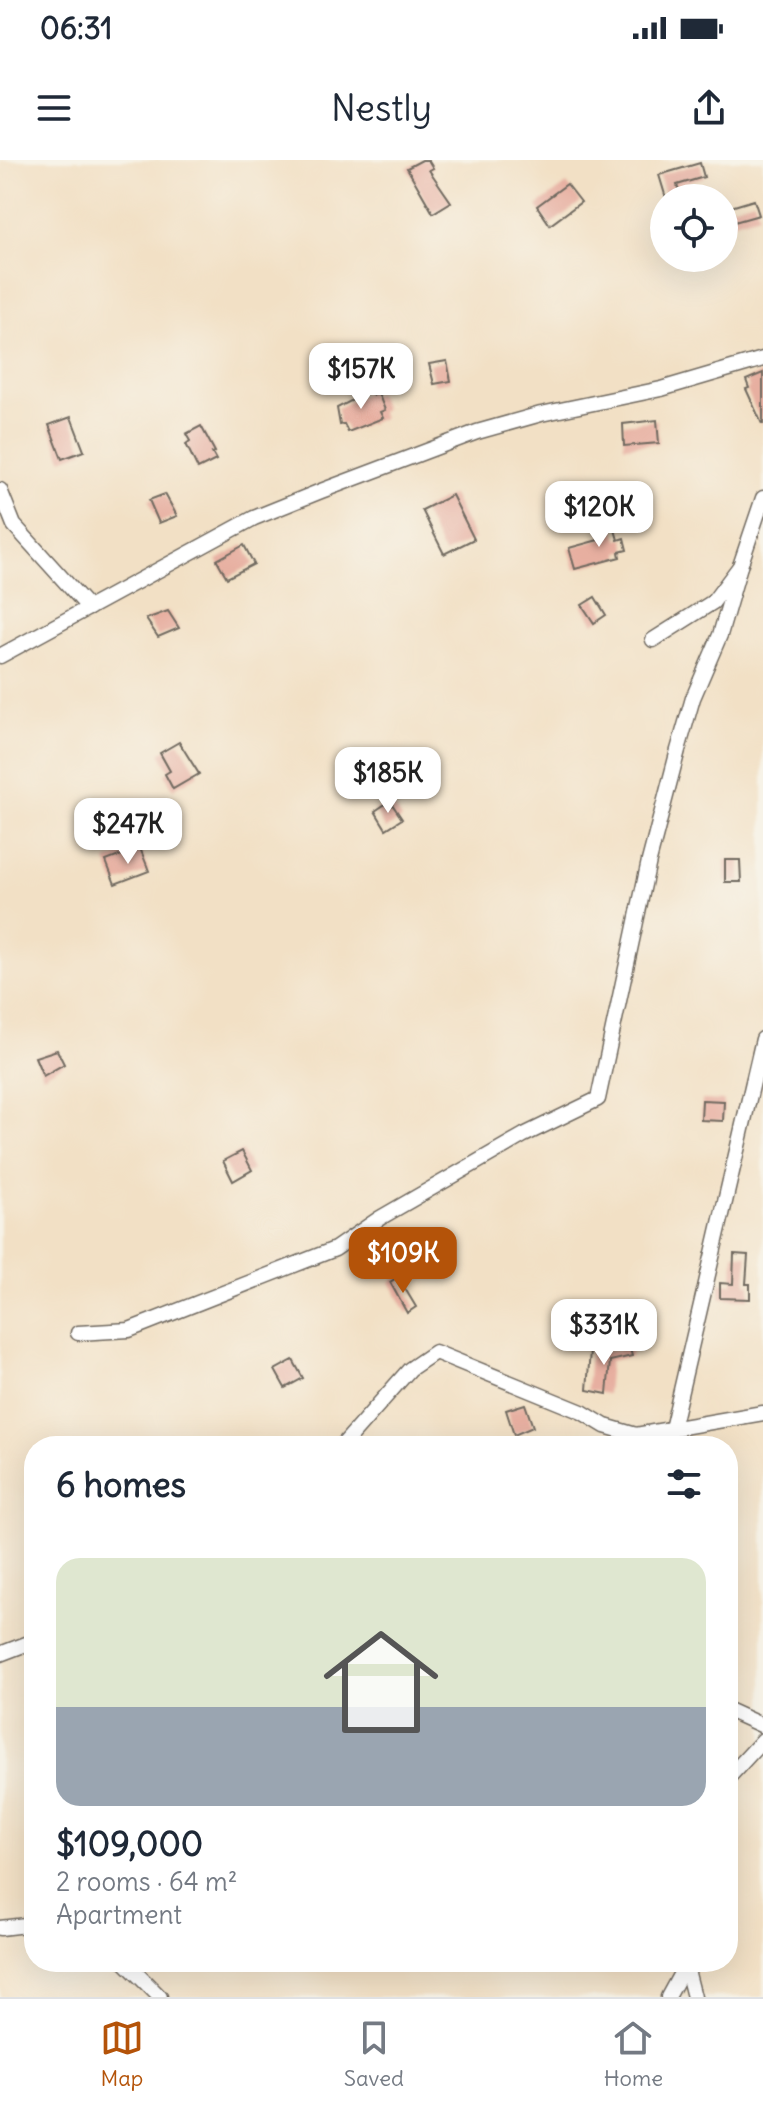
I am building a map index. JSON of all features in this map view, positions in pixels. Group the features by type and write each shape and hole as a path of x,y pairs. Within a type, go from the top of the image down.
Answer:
{"street":[{"path":"0,656 254,518 477,432 541,414 661,389 763,359"},
{"path":"0,490 14,525 89,608"},
{"path":"78,1333 129,1330 335,1249 380,1218 524,1135 598,1099 678,750 693,698 720,635 763,498"},
{"path":"653,640 713,602 740,566"},
{"path":"669,1436 763,1039"},
{"path":"351,1436 410,1369 435,1352 582,1412 605,1426 636,1435 763,1413"},
{"path":"0,1654 24,1645"},
{"path":"738,1715 763,1726"},
{"path":"738,1767 763,1740"},
{"path":"0,1928 24,1925"},
{"path":"135,1972 160,1997"},
{"path":"668,1997 681,1972"},
{"path":"688,1972 694,1997"}],"building":[{"path":"428,160 433,168 429,170 451,202 433,213 407,168"},
{"path":"700,163 704,177 680,184 662,184 659,175"},
{"path":"567,184 581,202 550,225 537,206"},
{"path":"754,200 759,215 738,221 738,205"},
{"path":"447,361 451,381 434,384 429,364"},
{"path":"763,373 762,424 746,389 749,388 746,380"},
{"path":"370,391 372,395 378,393 385,410 380,412 383,418 348,432 344,424 340,425 337,408"},
{"path":"71,417 84,451 62,459 49,425"},
{"path":"657,420 659,443 624,446 623,424"},
{"path":"201,426 216,460 198,469 186,444 190,441 186,434"},
{"path":"165,494 177,516 159,523 149,500"},
{"path":"452,495 474,539 444,554 422,510"},
{"path":"614,526 618,540 624,538 627,550 619,552 620,557 575,569 569,548 602,539 600,529"},
{"path":"244,545 254,564 227,578 217,560"},
{"path":"595,597 606,615 594,623 582,605"},
{"path":"168,611 179,628 158,637 146,619"},
{"path":"179,742 199,774 173,789 165,774 170,771 160,753"},
{"path":"390,801 402,819 386,829 375,811"},
{"path":"140,848 149,871 115,884 106,861"},
{"path":"725,860 740,860 741,882 725,882"},
{"path":"57,1050 64,1064 43,1076 35,1057"},
{"path":"702,1100 724,1101 723,1121 701,1120"},
{"path":"242,1151 252,1170 233,1181 223,1161"},
{"path":"734,1254 748,1255 746,1284 750,1284 750,1299 720,1298 720,1283 733,1284"},
{"path":"398,1277 416,1307 407,1313 390,1282"},
{"path":"628,1342 632,1356 610,1361 607,1394 587,1390 590,1351 619,1351 618,1344"},
{"path":"293,1360 303,1378 285,1388 275,1370"},
{"path":"525,1404 533,1427 514,1435 506,1410"}]}
